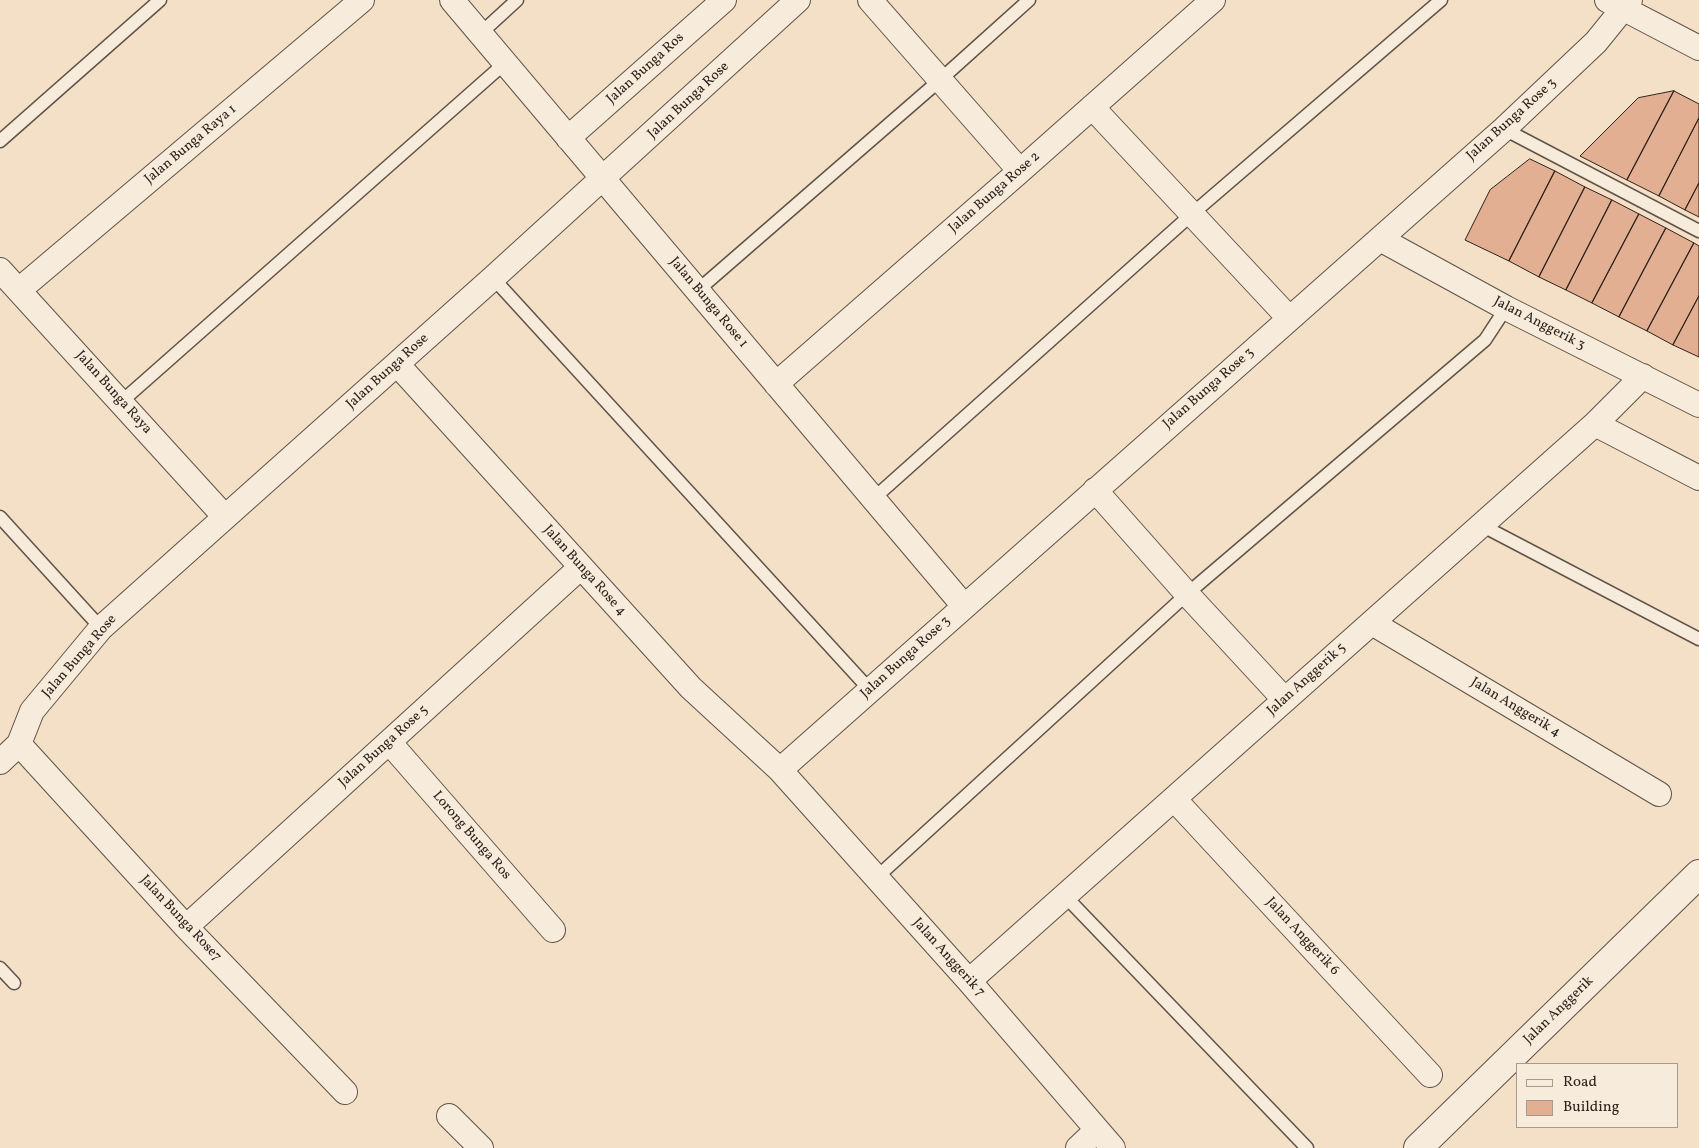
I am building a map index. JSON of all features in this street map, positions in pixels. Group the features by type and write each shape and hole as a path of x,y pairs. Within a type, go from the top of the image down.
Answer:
{"street":[{"name":"Jalan Bunga Raya 1","path":"19,290 362,0"},
{"name":"Jalan Bunga Rose 1","path":"452,0 964,606"},
{"name":"Jalan Bunga Ros","path":"568,138 724,0"},
{"name":"Jalan Bunga Rose","path":"0,762 20,744 32,711 101,628 494,278 798,0"},
{"path":"870,0 1020,172"},
{"name":"Jalan Bunga Rose 2","path":"776,384 1020,172 1212,0"},
{"path":"1620,3 1699,48"},
{"name":"Jalan Bunga Rose 3","path":"780,770 1504,128 1596,42 1620,3"},
{"path":"1092,107 1290,318"},
{"name":"Jalan Anggerik 3","path":"1380,239 1506,308 1699,405"},
{"name":"Jalan Bunga Raya","path":"0,270 225,517"},
{"name":"Jalan Bunga Rose 4","path":"397,364 691,688 780,770"},
{"name":"Jalan Anggerik 5","path":"969,981 1595,424 1643,376"},
{"path":"1595,424 1699,478"},
{"path":"1095,490 1187,594 1285,700"},
{"name":"Jalan Bunga Rose 5","path":"186,927 581,567"},
{"name":"Jalan Anggerik 4","path":"1372,623 1659,794"},
{"name":"Lorong Bunga Ros","path":"389,742 553,930"},
{"name":"Jalan Bunga Rose7","path":"20,744 186,927 345,1092"},
{"name":"Jalan Anggerik 7","path":"780,770 969,981 1113,1148"},
{"name":"Jalan Anggerik 6","path":"1174,799 1430,1075"},
{"name":"Jalan Anggerik","path":"1418,1148 1699,874"},
{"path":"449,1116 481,1148"},
{"path":"1078,1148 1096,1130"}],"lane":[{"path":"0,141 160,0"},
{"path":"481,33 517,0"},
{"path":"697,291 1029,0"},
{"path":"874,499 1192,214 1441,0"},
{"path":"121,402 505,63"},
{"path":"1504,128 1699,231"},
{"path":"494,278 870,690"},
{"path":"876,878 1187,594 1485,340 1506,308"},
{"path":"0,518 101,628"},
{"path":"1481,525 1699,639"},
{"path":"1065,896 1307,1148"},
{"path":"0,968 14,983"}],"building":[{"path":"1674,91 1699,104 1699,118 1659,196 1627,180"},
{"path":"1674,91 1627,180 1580,156 1638,98"},
{"path":"1699,118 1699,183 1685,210 1659,196"},
{"path":"1530,159 1555,171 1509,261 1465,240 1490,190"},
{"path":"1555,171 1585,187 1539,277 1509,261"},
{"path":"1699,183 1699,217 1685,210"},
{"path":"1585,187 1612,200 1566,290 1539,277"},
{"path":"1612,200 1639,214 1592,303 1566,290"},
{"path":"1639,214 1666,228 1619,317 1592,303"},
{"path":"1666,228 1694,243 1647,331 1619,317"},
{"path":"1694,243 1699,246 1699,296 1673,345 1647,331"},
{"path":"1699,296 1699,357 1673,345"}]}
